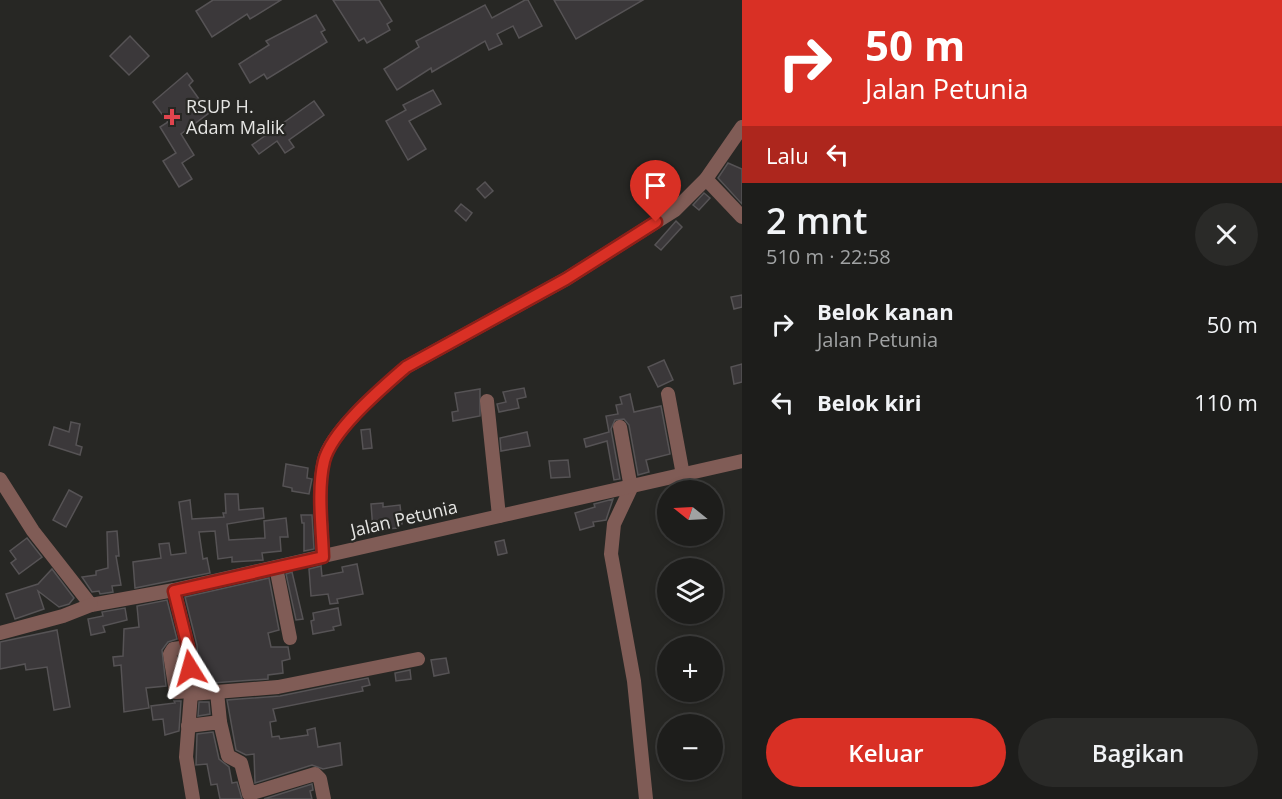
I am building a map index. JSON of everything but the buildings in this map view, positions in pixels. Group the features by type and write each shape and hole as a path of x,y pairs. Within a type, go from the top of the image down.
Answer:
{"street":[{"path":"323,557 322,476 325,458 341,433 383,387 406,367 566,279 675,210 706,179 742,127"},
{"path":"706,179 742,217"},
{"path":"668,394 683,475"},
{"path":"487,401 499,516"},
{"path":"620,427 631,488 614,524 611,554 634,681 646,799"},
{"name":"Jalan Petunia","path":"0,633 91,605 174,591 742,461"},
{"path":"0,479 33,531 91,605"},
{"path":"276,567 290,638"},
{"path":"174,591 188,647 191,693 186,757 193,799"},
{"path":"191,693 279,687 418,659"},
{"path":"217,692 220,722 228,756 241,763 250,796 315,774 320,779 324,799"},
{"path":"188,726 220,722"}],"place":[{"name":"RSUP H. Adam Malik","path":"172,117"}],"route":[{"path":"190,668 188,647 174,591 323,557 322,476 325,458 341,433 383,387 406,367 566,279 656,222"}]}
